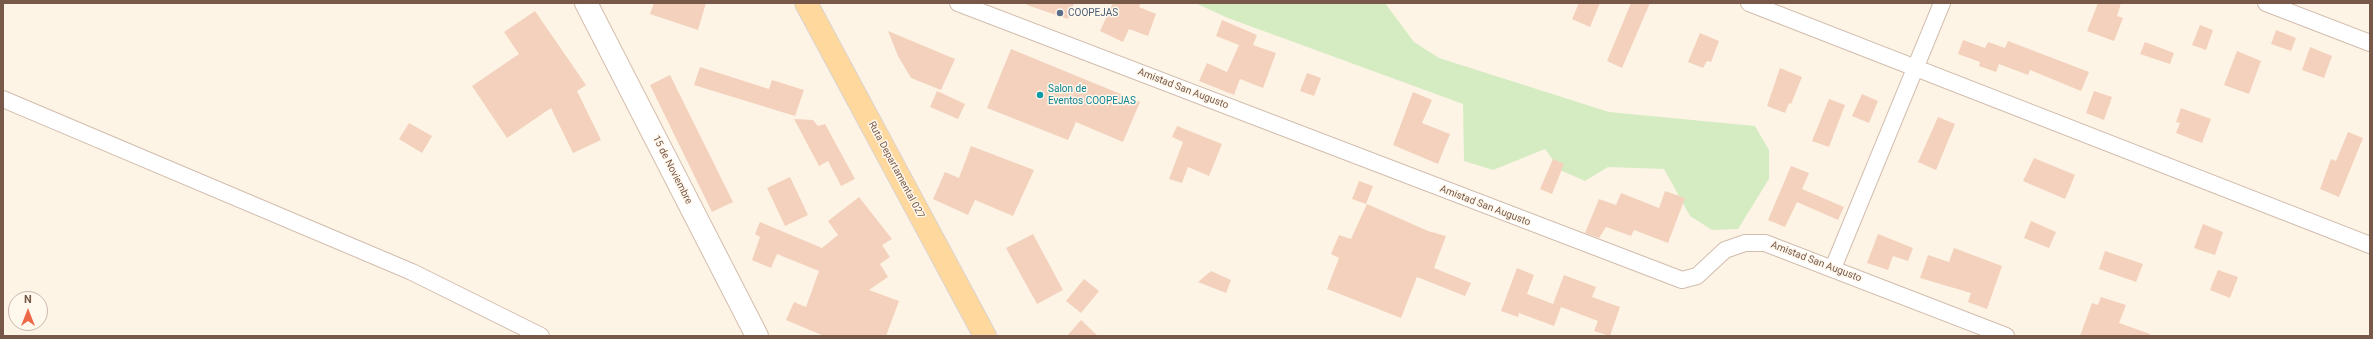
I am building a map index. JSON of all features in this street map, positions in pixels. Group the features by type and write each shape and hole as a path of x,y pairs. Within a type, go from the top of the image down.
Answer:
{"main road":[{"name":"Ruta Departamental 027","path":"806,3 986,335"}],"street":[{"name":"15 de Noviembre","path":"586,3 757,336"},
{"name":"Amistad San Augusto","path":"958,3 1682,280 1697,276 1725,250 1745,243 1766,243 2006,336"},
{"path":"1749,3 2370,245"},
{"path":"1833,268 1917,69 1942,3"},
{"path":"2266,3 2370,43"},
{"path":"3,99 412,272 541,336"}],"green space":[{"path":"1195,3 1385,3 1414,42 1439,58 1609,112 1755,126 1769,150 1769,179 1738,229 1712,230 1690,216 1664,169 1608,167 1585,181 1560,170 1545,149 1493,170 1464,161 1463,104 1228,18"}],"building":[{"path":"654,3 706,3 698,30 650,14"},
{"name":"COOPEJAS","path":"1027,3 1074,3 1068,19 1027,5"},
{"path":"1113,3 1141,3 1139,7 1156,14 1148,36 1129,29 1123,42 1100,31"},
{"path":"1579,3 1600,3 1590,27 1572,19"},
{"path":"1631,3 1650,3 1622,68 1607,61"},
{"path":"2098,3 2121,3 2117,16 2123,18 2114,41 2087,31"},
{"path":"535,11 586,85 577,91 601,140 573,153 551,108 507,138 472,86 519,54 504,32"},
{"path":"1222,20 1257,35 1253,45 1276,53 1263,88 1240,79 1234,95 1199,81 1207,63 1227,72 1239,45 1216,36"},
{"path":"2200,25 2213,30 2206,50 2192,45"},
{"path":"2276,30 2296,38 2291,51 2271,44"},
{"path":"888,31 955,59 941,90 911,78 898,56"},
{"path":"1700,33 1719,41 1711,62 1707,61 1703,68 1688,62"},
{"path":"1963,40 1985,48 1988,42 2005,48 2008,41 2089,72 2081,91 2030,70 2028,75 1999,64 1996,72 1979,66 1980,62 1958,54"},
{"path":"2145,42 2174,53 2170,64 2140,54"},
{"path":"2310,47 2332,56 2324,78 2302,70"},
{"name":"Salon de Eventos COOPEJAS","path":"1011,49 1140,102 1123,142 1076,122 1068,140 987,108"},
{"path":"2237,51 2261,61 2249,94 2224,85"},
{"path":"700,67 769,89 772,80 804,90 795,116 694,85"},
{"path":"1780,68 1802,77 1791,104 1789,103 1785,113 1767,106"},
{"path":"1307,73 1321,78 1314,96 1300,91"},
{"path":"670,75 733,202 712,212 650,85"},
{"path":"937,91 965,104 958,119 930,107"},
{"path":"2094,91 2112,97 2104,120 2086,113"},
{"path":"1413,92 1432,100 1422,123 1450,134 1438,164 1393,145"},
{"path":"1862,94 1878,101 1869,123 1852,116"},
{"path":"1829,99 1845,105 1829,147 1812,141"},
{"path":"2181,108 2211,119 2202,143 2176,133 2180,123 2176,122"},
{"path":"1938,117 1955,124 1936,170 1918,162"},
{"path":"794,119 813,120 818,126 825,124 855,179 841,186 828,161 819,166"},
{"path":"409,123 432,136 422,153 399,139"},
{"path":"1177,126 1222,144 1209,176 1188,167 1182,183 1169,179 1183,142 1172,137"},
{"path":"2348,132 2363,138 2339,197 2320,189 2331,159 2336,161"},
{"path":"971,146 1034,170 1013,216 975,200 968,215 933,199 945,172 959,178"},
{"path":"2034,158 2075,175 2065,199 2023,181"},
{"path":"1553,159 1564,164 1552,194 1540,189"},
{"path":"1791,166 1809,173 1802,189 1844,207 1838,220 1797,202 1785,227 1768,220"},
{"path":"790,177 808,215 785,226 767,188"},
{"path":"1359,181 1373,186 1366,204 1352,199"},
{"path":"1665,191 1685,198 1668,243 1634,230 1631,236 1606,227 1599,238 1585,233 1599,199 1616,205 1621,193 1659,208"},
{"path":"859,197 892,239 882,245 890,257 880,264 888,277 869,290 899,301 886,336 824,336 786,320 794,302 806,307 819,271 777,254 771,268 752,260 760,237 755,234 760,222 822,248 838,235 828,221"},
{"path":"1367,204 1428,231 1446,236 1434,268 1471,283 1465,296 1417,277 1401,318 1327,289 1339,258 1331,254 1339,235 1351,239"},
{"path":"2031,221 2056,232 2049,248 2024,238"},
{"path":"2203,224 2223,232 2215,255 2194,248"},
{"path":"1033,234 1063,290 1037,304 1006,248"},
{"path":"1878,234 1913,248 1908,261 1893,256 1888,270 1867,263"},
{"path":"1954,248 2002,266 1987,309 1968,302 1971,293 1920,278 1928,255 1949,262"},
{"path":"2105,251 2143,264 2136,282 2099,269"},
{"path":"1517,268 1534,275 1527,294 1553,304 1564,275 1596,287 1592,297 1620,307 1610,336 1594,331 1598,321 1561,307 1554,326 1519,313 1518,317 1501,311"},
{"path":"2218,270 2238,277 2230,298 2210,290"},
{"path":"1211,271 1231,280 1226,293 1198,282"},
{"path":"1084,279 1099,291 1081,313 1066,301"},
{"path":"2101,297 2126,305 2119,323 2150,334 2150,336 2080,336 2092,303 2098,305"},
{"path":"1081,320 1098,336 1067,336"}],"place":[{"name":"COOPEJAS","path":"1060,13"},
{"name":"Salon de Eventos COOPEJAS","path":"1040,95"}]}
